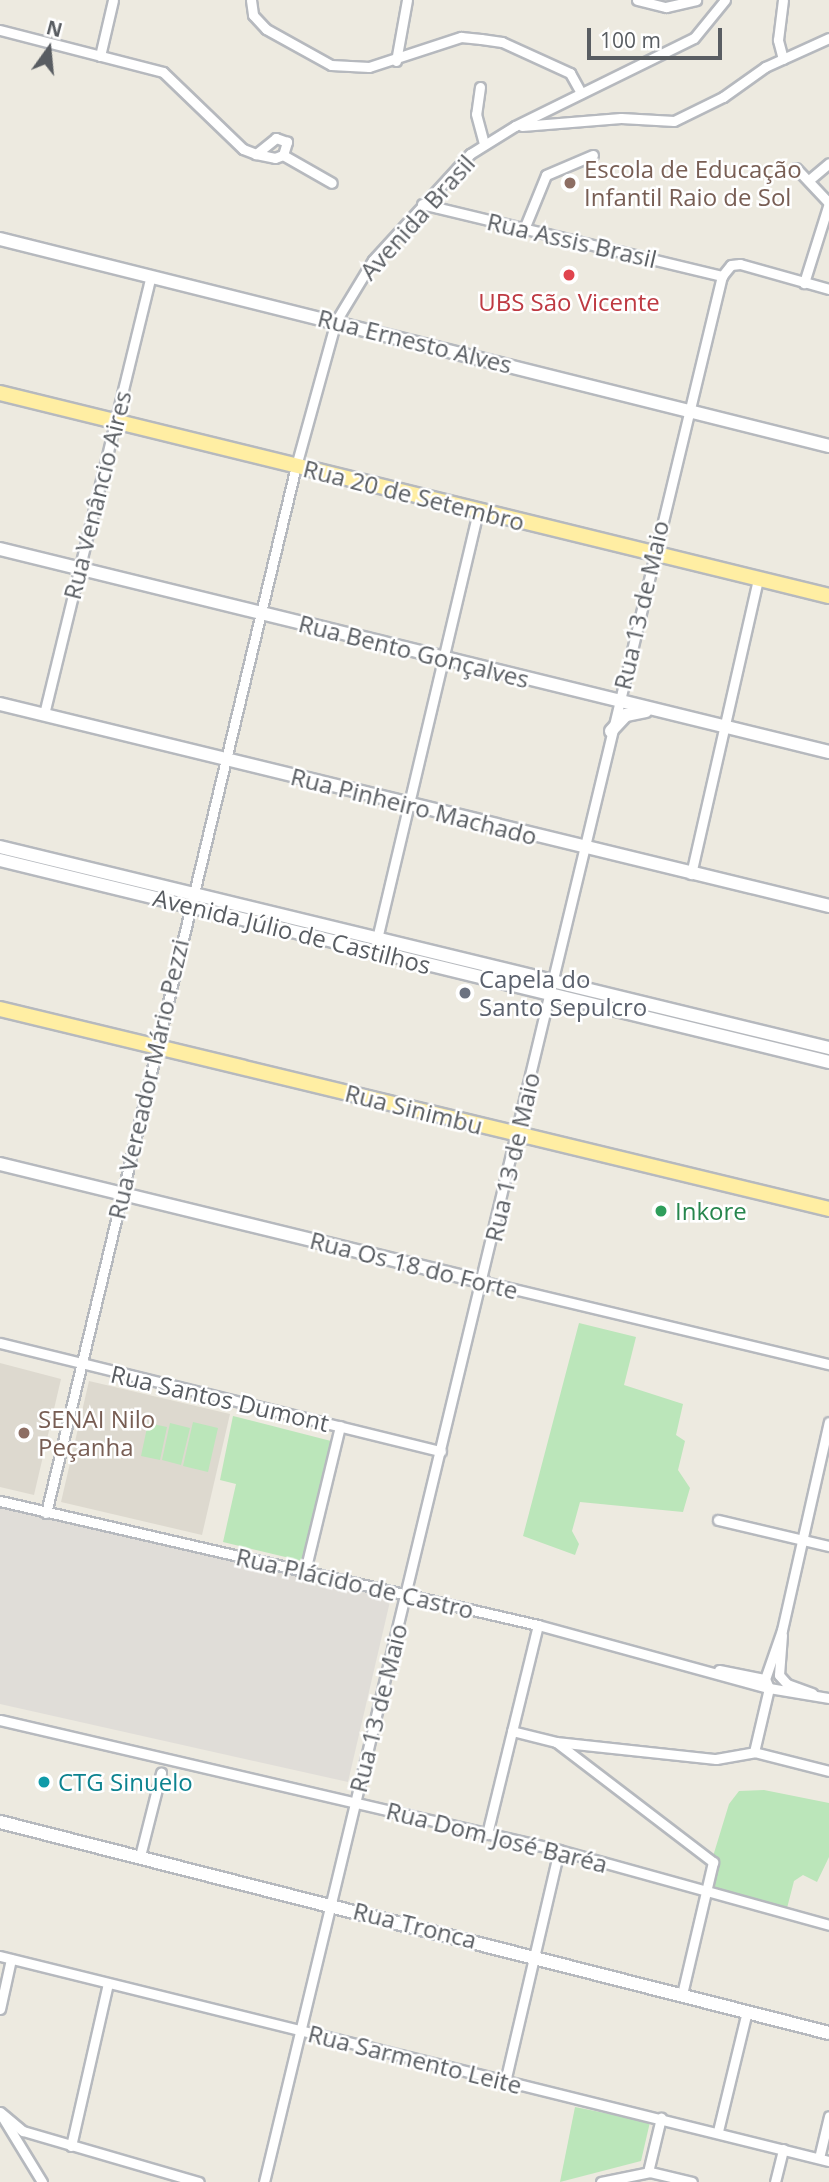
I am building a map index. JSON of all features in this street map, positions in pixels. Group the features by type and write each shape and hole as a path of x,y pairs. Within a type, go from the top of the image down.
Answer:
{"main road":[{"name":"Rua 20 de Setembro","path":"0,393 637,550 652,560 758,579 829,596"},
{"name":"Rua Sinimbu","path":"0,1009 829,1209"}],"street":[{"path":"100,55 113,0"},
{"path":"251,0 253,15 266,29 331,65 357,68 396,61 461,37 502,42 570,73 581,93"},
{"path":"396,61 407,0"},
{"path":"638,0 666,7 696,0"},
{"name":"Avenida Brasil","path":"336,321 373,260 422,204 484,144 515,126 694,38 725,0"},
{"path":"783,0 778,40 783,59"},
{"path":"0,30 163,72 225,134 256,155 283,155 332,183"},
{"path":"515,126 621,118 674,121 783,59 829,38"},
{"path":"480,87 476,114 484,144"},
{"path":"256,155 279,138 287,142 283,155"},
{"path":"524,229 546,175 593,155"},
{"path":"809,180 829,163"},
{"path":"796,168 828,200 804,283"},
{"name":"Rua Assis Brasil","path":"422,204 722,276"},
{"name":"Rua Ernesto Alves","path":"0,239 829,446"},
{"path":"722,276 731,265 740,264 829,289"},
{"name":"Rua Venâncio Aires","path":"44,714 150,276"},
{"name":"Rua 13 de Maio","path":"264,2182 484,1282 611,731 722,276"},
{"name":"Rua Vereador Mário Pezzi","path":"46,1513 120,1193 227,760 296,466 336,321"},
{"path":"376,945 478,511"},
{"name":"Rua Bento Gonçalves","path":"0,549 829,752"},
{"path":"691,874 758,579"},
{"name":"Rua Pinheiro Machado","path":"0,704 829,906"},
{"path":"611,731 626,715 652,710"},
{"name":"Avenida Júlio de Castilhos","path":"5,855 286,922 829,1062"},
{"name":"Avenida Júlio de Castilhos","path":"551,990 829,1048"},
{"name":"Rua Os 18 do Forte","path":"0,1164 829,1364"},
{"name":"Rua Santos Dumont","path":"0,1343 441,1451"},
{"path":"754,1752 767,1683 782,1630 829,1422"},
{"path":"305,1571 340,1426"},
{"name":"Rua Plácido de Castro","path":"0,1501 538,1625 829,1698"},
{"path":"718,1520 829,1546"},
{"path":"486,1834 538,1625"},
{"path":"782,1630 779,1675 811,1693"},
{"name":"Rua Dom José Baréa","path":"0,1720 559,1850 829,1925"},
{"path":"512,1731 556,1742 716,1759 754,1752 829,1771"},
{"path":"556,1742 708,1855 714,1868 681,1994"},
{"path":"140,1856 161,1773"},
{"name":"Rua Tronca","path":"0,1822 535,1955 829,2033"},
{"path":"505,2082 559,1850"},
{"name":"Rua Sarmento Leite","path":"0,1956 824,2160"},
{"path":"0,2009 11,1959"},
{"path":"71,2146 108,1983"},
{"path":"718,2132 747,2011"},
{"path":"0,2113 23,2131 199,2182"},
{"path":"0,2113 42,2182"},
{"path":"824,2160 829,2116"},
{"path":"648,2172 661,2118"},
{"path":"775,2182 783,2149"},
{"path":"601,2182 648,2172 692,2182"}],"shaded area":[{"name":"SENAI Nilo Peçanha","path":"0,1363 61,1379 34,1495 0,1487"},
{"path":"89,1381 230,1414 202,1535 61,1502"},
{"path":"0,1507 391,1597 348,1782 0,1704"}],"green space":[{"path":"579,1323 636,1337 624,1385 683,1404 676,1435 685,1441 678,1470 690,1488 683,1512 580,1502 572,1531 579,1544 575,1555 523,1536"},
{"path":"233,1416 331,1441 302,1561 223,1542 236,1484 220,1480"},
{"path":"193,1422 218,1428 208,1472 183,1466"},
{"path":"148,1423 167,1427 160,1460 141,1456"},
{"path":"170,1423 190,1428 181,1465 162,1460"},
{"path":"764,1790 829,1803 829,1857 817,1882 803,1875 794,1881 786,1912 709,1892 714,1853 729,1804 739,1791"},
{"path":"575,2107 650,2122 641,2161 560,2182"}],"place":[{"name":"Escola de Educação Infantil Raio de Sol","path":"570,183"},
{"name":"UBS São Vicente","path":"569,275"},
{"name":"Capela do Santo Sepulcro","path":"465,993"},
{"name":"Inkore","path":"661,1211"},
{"name":"SENAI Nilo Peçanha","path":"24,1433"},
{"name":"CTG Sinuelo","path":"44,1782"}]}
